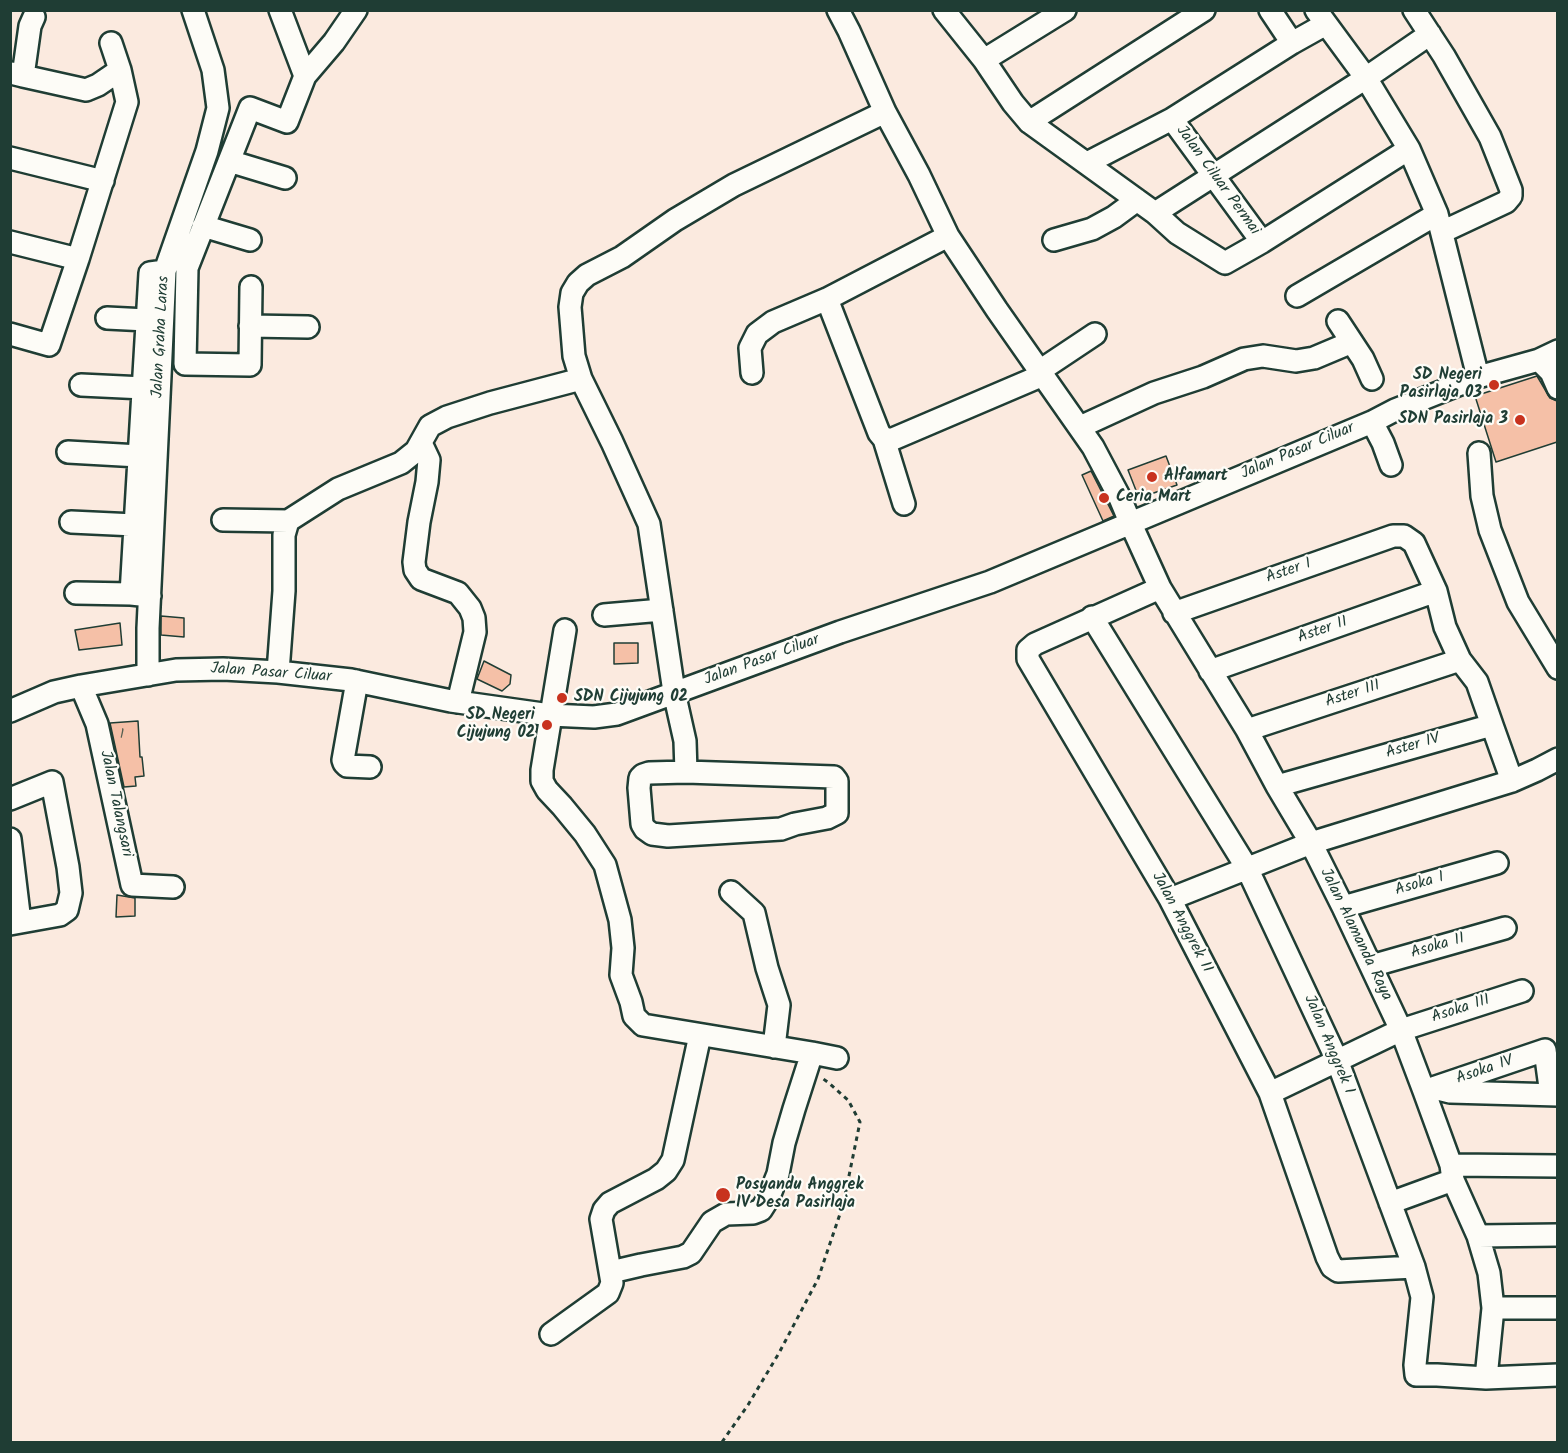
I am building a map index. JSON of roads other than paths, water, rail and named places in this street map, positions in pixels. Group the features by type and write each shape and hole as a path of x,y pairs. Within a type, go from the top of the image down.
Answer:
{"street":[{"name":"Jalan Graha Laras","path":"148,675 148,628 140,595 165,271 207,151 218,108 213,70 193,10"},
{"path":"280,10 305,76 334,42 356,10"},
{"name":"Jalan Alamanda Raya","path":"838,10 885,112 948,236 1093,447 1120,498 1160,588 1247,730 1311,843 1371,966 1429,1089 1452,1172 1478,1236 1489,1274 1493,1308 1486,1378"},
{"path":"944,10 1029,122 1155,213 1177,233 1225,263 1409,149"},
{"path":"984,60 1041,17 1065,10"},
{"path":"1029,122 1204,10"},
{"path":"1270,10 1292,43"},
{"path":"1297,296 1439,223 1506,202 1511,196 1511,190 1490,137 1414,10"},
{"path":"39,12 30,26 17,74 127,102"},
{"path":"1087,164 1172,119 1292,43 1321,17 1366,78 1409,149 1439,223 1478,377"},
{"path":"1155,213 1366,78 1430,34"},
{"path":"10,334 49,345 104,181 127,102 111,43"},
{"path":"86,90 120,70"},
{"name":"Jalan Graha Laras","path":"251,287 250,365 185,364 187,268 250,108 287,122 305,76"},
{"path":"686,772 685,741 674,692 649,524 581,379 574,356 570,307 572,293 578,282 587,275 622,257 675,220 734,185 885,112"},
{"name":"Jalan Ciluar Permai","path":"1172,119 1262,242"},
{"path":"10,158 104,181"},
{"path":"229,161 285,178"},
{"path":"1054,240 1103,224 1137,200"},
{"path":"203,226 250,240"},
{"path":"752,373 750,348 757,334 773,322 826,298 948,236"},
{"path":"10,242 78,260"},
{"path":"76,593 140,595 135,525 150,273 165,271"},
{"path":"826,298 879,433 884,439 904,504"},
{"path":"107,318 147,320"},
{"path":"1338,321 1363,359 1372,379"},
{"path":"250,326 308,327"},
{"path":"884,439 893,439 1042,373 1095,334"},
{"path":"1080,427 1155,393 1203,377 1244,359 1263,356 1296,361 1314,358 1352,342"},
{"path":"1548,356 1557,388"},
{"name":"Jalan Pasar Ciluar","path":"10,711 54,692 81,686 176,670 223,669 278,672 357,681 458,702 550,715 594,717 617,714 840,632 990,582 1372,422 1395,410 1478,377 1548,356"},
{"path":"223,520 288,521 338,489 401,463 416,451 430,426 447,417 581,379"},
{"path":"81,386 144,388"},
{"path":"1372,422 1391,465"},
{"path":"421,443 429,460 419,522 415,570 421,579 458,593 470,608 474,618 475,632 458,702"},
{"path":"68,452 139,456"},
{"path":"1479,453 1482,495 1490,531 1518,602 1557,668"},
{"path":"278,672 284,591 284,535 288,521"},
{"path":"71,522 135,525"},
{"name":"Aster I","path":"1174,613 1393,536 1404,536 1414,543 1436,591"},
{"name":"Jalan Anggrek II","path":"1160,588 1035,644 1028,650 1028,659 1170,899 1270,1093 1332,1267 1338,1271 1414,1267"},
{"path":"1436,591 1445,627 1460,660 1477,682 1512,781"},
{"name":"Aster II","path":"1210,671 1436,591"},
{"path":"604,615 662,610"},
{"name":"Jalan Anggrek I","path":"1092,617 1247,868 1337,1060 1414,1267 1422,1297 1415,1365 1416,1376 1486,1378 1557,1375"},
{"path":"565,630 550,715 542,781 585,834 605,865 620,920 623,948 621,975 634,1016 643,1025 774,1047 810,1061 837,1058"},
{"name":"Aster III","path":"1247,730 1460,660"},
{"path":"357,681 343,760 347,766 370,767"},
{"name":"Jalan Talangsari","path":"81,686 97,724 132,885 173,887"},
{"name":"Aster IV","path":"1277,786 1492,725"},
{"path":"1170,899 1311,843 1512,781 1557,759"},
{"path":"686,772 834,777 837,781 837,813 827,818 781,829 668,836 652,834 642,824 640,778 649,773 686,772"},
{"path":"10,799 57,780 71,893 68,910 60,915 15,923 11,849"},
{"name":"Asoka I","path":"1343,907 1497,862"},
{"path":"731,892 754,913 767,968 779,1005 774,1047"},
{"name":"Asoka II","path":"1371,966 1504,928"},
{"name":"Asoka III","path":"1270,1093 1401,1030 1522,991"},
{"path":"551,1334 608,1293 612,1283 601,1219 604,1210 610,1203 666,1172 673,1160 700,1035"},
{"name":"Asoka IV","path":"1429,1089 1545,1050 1554,1095"},
{"path":"611,1272 683,1257 691,1253 712,1222 726,1214 753,1213 761,1210 778,1174 784,1143 810,1061"},
{"path":"1429,1089 1450,1092 1554,1095"},
{"path":"1390,1203 1452,1172 1557,1166"},
{"path":"1478,1236 1557,1235"},
{"path":"1493,1308 1557,1308"}],"place":[{"name":"SD Negeri Pasirlaja 03","path":"1494,385"},
{"name":"SDN Pasirlaja 3","path":"1520,420"},
{"name":"Alfamart","path":"1152,477"},
{"name":"Ceria Mart","path":"1104,498"},
{"name":"SDN Cijujung 02","path":"562,698"},
{"name":"SD Negeri Cijujung 02","path":"547,725"},
{"name":"Posyandu Anggrek IV Desa Pasirlaja","path":"723,1195"}]}
